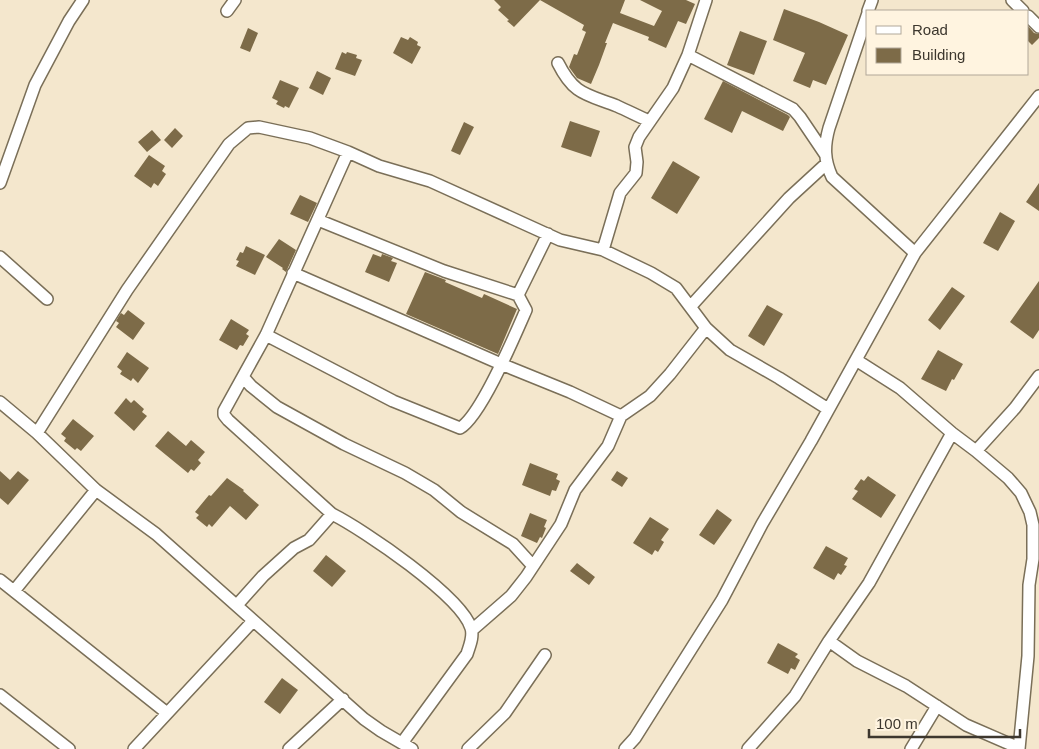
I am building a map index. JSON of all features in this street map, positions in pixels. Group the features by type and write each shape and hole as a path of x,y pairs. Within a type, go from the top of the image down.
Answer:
{"street":[{"path":"0,183 35,84 69,21 83,0"},
{"path":"227,11 235,0"},
{"path":"1012,0 1022,10"},
{"path":"603,250 620,193 636,172 635,147 650,121 674,88 688,55 703,1"},
{"path":"1029,17 1039,27"},
{"path":"691,306 826,159 825,140 828,128 866,18"},
{"path":"688,55 793,109 826,159 832,177 915,253"},
{"path":"558,63 566,79 586,95 650,121"},
{"path":"625,749 640,730 722,600 762,524 915,253 1039,96"},
{"path":"38,433 127,290 229,144 248,128 259,127 310,138 379,166 430,181 560,240 603,250 676,288 706,328 730,350 779,378 828,410"},
{"path":"0,402 38,433 96,490 156,534 370,723 407,746 467,654 472,630 458,607 411,566 372,538 332,514 226,418 224,411 266,335 348,152"},
{"path":"266,335 393,401 460,428 466,424 478,407 501,364 526,310 518,296 444,271 318,220"},
{"path":"518,296 548,234"},
{"path":"0,258 47,298"},
{"path":"294,273 501,364 570,392 621,416"},
{"path":"472,630 511,596 533,566 560,524 575,490 608,446 621,416 650,396 706,328"},
{"path":"829,641 857,661 906,686 966,725 1019,748 1028,656 1029,585 1036,559 1030,512 1021,493 1008,478 900,388 856,360"},
{"path":"243,376 251,386 277,407 344,444 405,472 434,490 461,512 512,544 533,566"},
{"path":"976,451 1016,408 1039,376"},
{"path":"748,749 794,696 868,583 952,433"},
{"path":"14,590 96,490"},
{"path":"236,605 263,576 294,548 309,540 332,514"},
{"path":"0,580 167,713"},
{"path":"134,749 253,621"},
{"path":"468,749 505,713 545,655"},
{"path":"0,695 69,749"},
{"path":"289,749 343,700"},
{"path":"911,749 937,706"}],"building":[{"path":"494,0 540,0 514,27 498,10 501,7"},
{"path":"540,0 625,0 620,13 654,26 662,11 640,0 686,0 695,4 686,24 678,21 666,48 648,40 649,37 613,23 591,84 577,78 569,67 574,54 577,55 586,32 582,30 584,25"},
{"path":"784,9 848,35 826,85 813,80 810,88 793,81 805,53 773,40"},
{"path":"1029,27 1034,33 1039,34 1039,38 1032,45 1029,42"},
{"path":"248,28 258,33 250,52 240,48"},
{"path":"740,31 767,41 754,75 727,65"},
{"path":"401,37 408,40 410,37 418,42 417,45 421,47 412,64 393,53"},
{"path":"342,52 357,55 356,58 362,60 355,76 335,69"},
{"path":"317,71 331,78 323,95 309,88"},
{"path":"280,80 299,88 289,108 276,104 278,101 272,98"},
{"path":"723,81 788,115 790,117 783,131 742,111 732,133 704,119"},
{"path":"570,121 600,131 591,157 561,147"},
{"path":"464,122 474,127 460,155 451,151"},
{"path":"175,128 183,136 172,148 164,140"},
{"path":"152,130 161,140 147,152 138,142"},
{"path":"149,155 165,166 162,171 166,174 158,186 154,183 151,188 134,176"},
{"path":"673,161 700,177 677,214 651,198"},
{"path":"1039,183 1039,211 1026,202"},
{"path":"300,195 317,203 308,222 290,214"},
{"path":"1000,212 1015,221 998,251 983,243"},
{"path":"279,239 296,250 286,272 266,257"},
{"path":"246,246 265,255 255,275 236,266 239,261 236,260 240,252 243,253"},
{"path":"373,254 381,257 382,254 393,258 391,261 397,263 389,282 365,272"},
{"path":"425,272 482,298 484,294 517,309 498,354 406,314"},
{"path":"1039,281 1039,330 1033,339 1010,322"},
{"path":"952,287 965,296 940,330 928,320"},
{"path":"767,305 783,314 764,346 748,336"},
{"path":"128,310 145,323 133,340 116,327 119,323 116,321 121,313 124,315"},
{"path":"231,319 249,330 246,334 249,336 243,346 240,345 237,350 219,340"},
{"path":"938,350 963,364 946,391 921,379"},
{"path":"127,352 149,368 138,383 133,378 131,381 120,374 122,371 117,367"},
{"path":"126,398 131,403 134,400 144,409 142,412 147,416 134,431 114,413"},
{"path":"73,419 94,436 81,451 77,448 75,450 64,441 66,438 61,434"},
{"path":"168,431 186,446 191,440 205,452 198,460 201,463 194,471 191,469 188,473 155,446"},
{"path":"530,463 558,474 556,479 560,481 556,491 552,490 550,496 522,485"},
{"path":"0,471 10,480 18,471 29,480 8,505 0,498"},
{"path":"617,471 628,478 622,487 611,480"},
{"path":"868,476 896,495 881,518 852,499 858,491 854,489 861,479 864,481"},
{"path":"227,478 244,490 259,505 246,520 230,506 212,527 209,524 207,527 196,518 199,515 195,512"},
{"path":"717,509 732,520 714,545 699,535"},
{"path":"530,513 547,520 542,538 540,537 537,543 521,536"},
{"path":"650,517 669,529 661,540 664,542 658,552 655,550 652,555 633,543"},
{"path":"826,546 848,558 844,565 847,566 841,575 838,573 834,580 813,568"},
{"path":"326,555 346,571 332,587 313,571"},
{"path":"577,563 595,577 589,585 570,571"},
{"path":"778,643 798,654 795,657 800,660 795,670 791,668 788,674 767,663"},
{"path":"282,678 298,690 280,714 264,702"}]}
